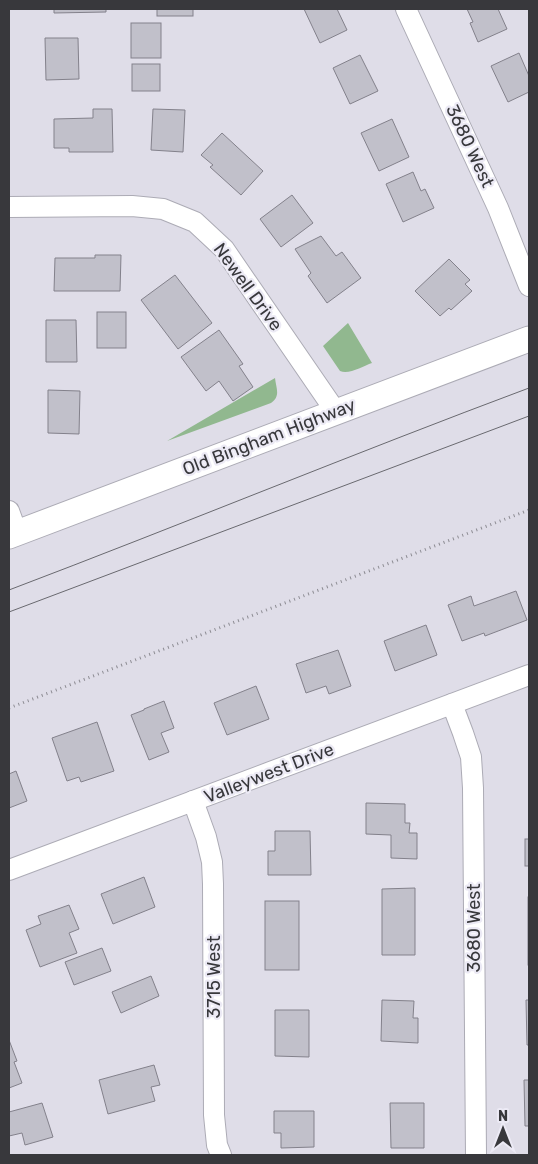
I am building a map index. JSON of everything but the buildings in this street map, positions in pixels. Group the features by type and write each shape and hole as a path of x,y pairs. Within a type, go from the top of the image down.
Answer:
{"street":[{"name":"3680 West","path":"406,9 498,208 529,286"},
{"name":"Newell Drive","path":"9,207 132,206 163,209 196,222 224,249 336,412"},
{"name":"Old Bingham Highway","path":"11,526 336,412 529,339"},
{"name":"Valleywest Drive","path":"9,870 529,675"},
{"name":"3680 West","path":"452,704 471,757 473,780 476,1155"},
{"name":"3715 West","path":"193,801 206,837 212,862 214,884 214,1115 217,1145 221,1155"}],"path":[{"path":"9,708 529,510"}],"green space":[{"path":"348,323 372,363 344,372 340,371 323,346"},
{"path":"275,378 277,395 271,403 167,441"}],"tram line":[{"path":"9,590 529,388"},
{"path":"9,612 529,416"}]}
